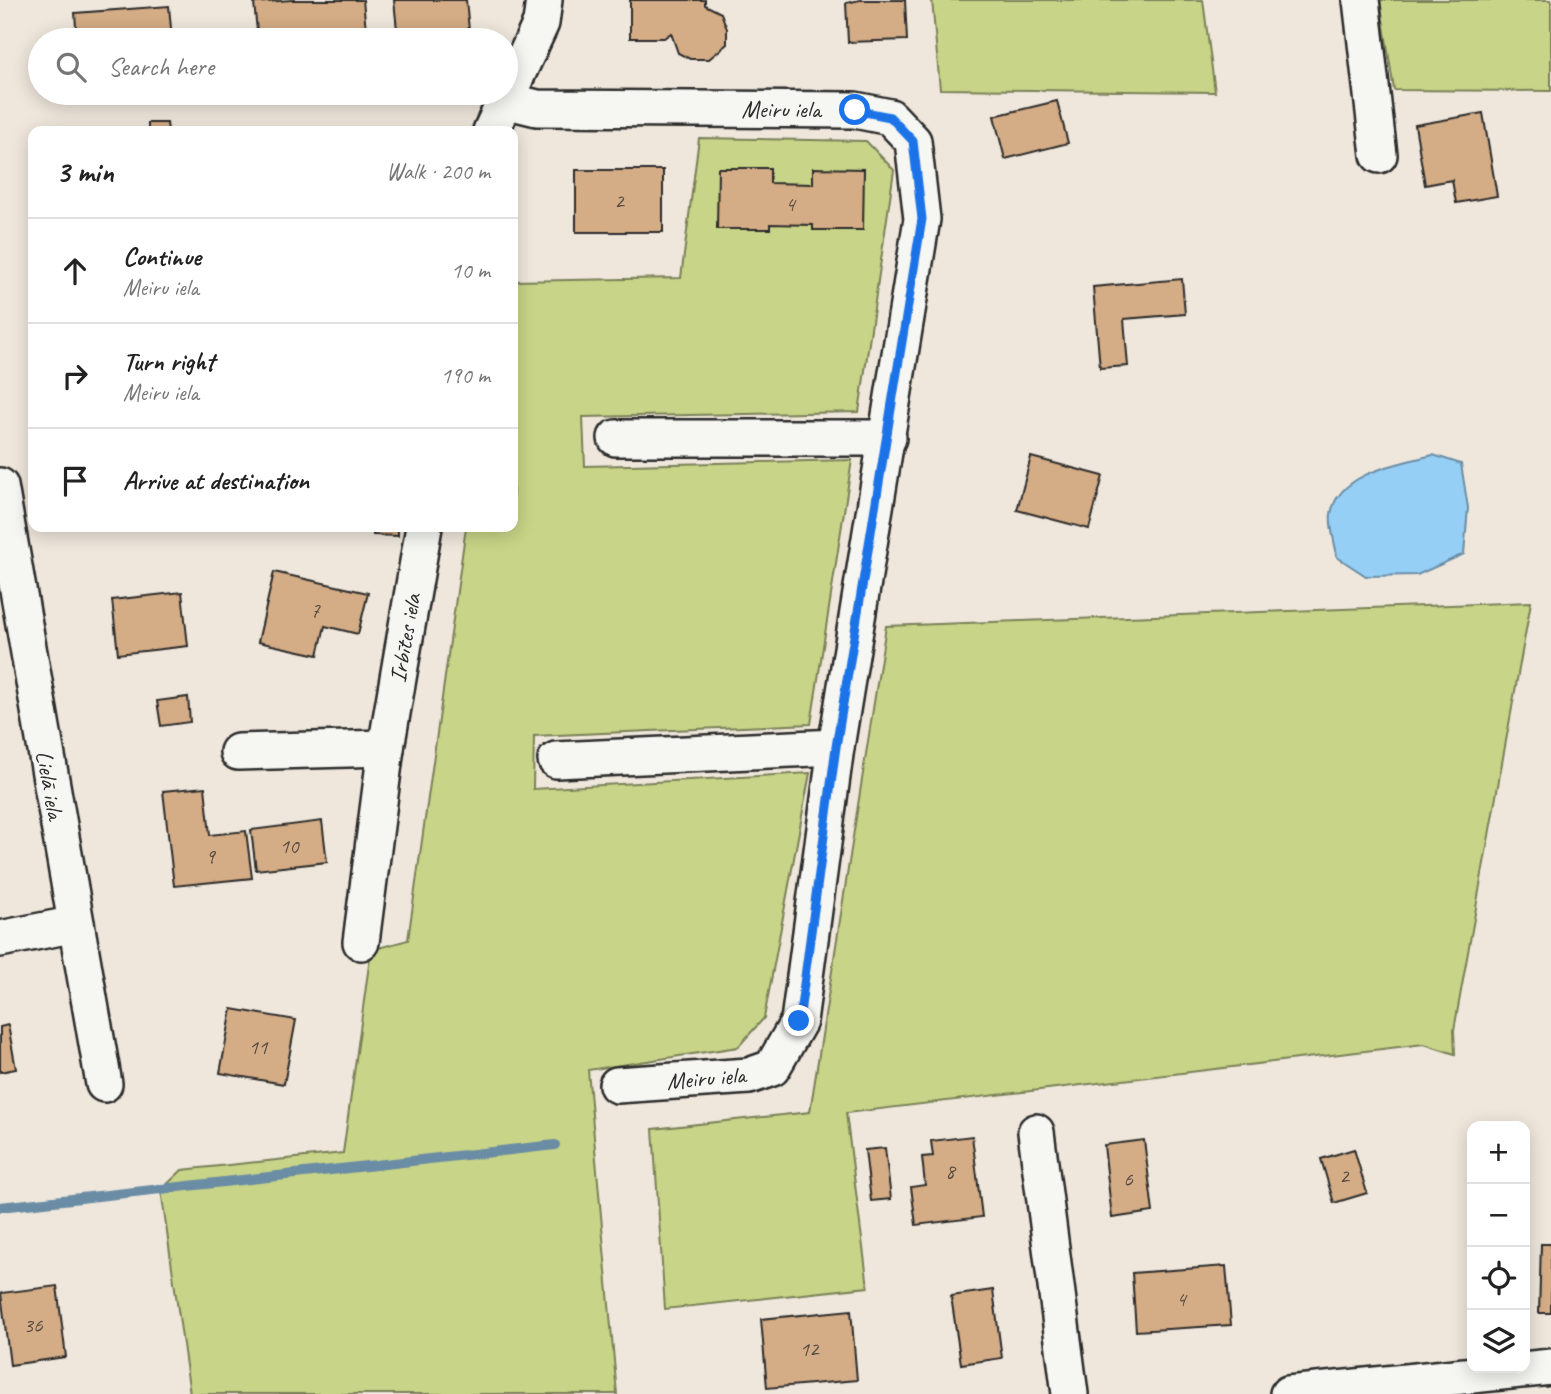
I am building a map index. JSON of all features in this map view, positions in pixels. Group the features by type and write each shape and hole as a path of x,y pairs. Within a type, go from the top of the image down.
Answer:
{"street":[{"path":"518,72 541,23 544,0"},
{"path":"1361,0 1379,155"},
{"name":"Meiru iela","path":"497,116 537,108 855,110 890,117 913,141 922,219 836,747 799,1021 772,1068 749,1076 617,1085"},
{"path":"616,438 888,438"},
{"name":"Lielā iela","path":"0,486 104,1084"},
{"name":"Irbītes iela","path":"361,942 386,748 423,532"},
{"path":"556,760 836,747"},
{"path":"239,752 386,748"},
{"path":"0,939 76,924"},
{"path":"1036,1132 1070,1394"},
{"path":"1288,1394 1551,1367"}],"green space":[{"path":"932,0 1203,0 1215,92 940,89"},
{"path":"1380,0 1551,0 1551,91 1394,90"},
{"path":"699,138 866,141 894,170 859,412 583,417 585,466 852,460 811,724 534,736 533,789 810,773 764,1018 738,1047 588,1070 617,1394 190,1394 161,1190 182,1170 343,1153 371,950 408,940 465,532 518,532 518,281 681,278"},
{"path":"1531,602 1454,1030 1455,1054 1424,1044 846,1113 868,1287 665,1309 653,1129 810,1112 886,626"}],"water":[{"path":"1433,455 1461,464 1468,508 1464,554 1417,575 1366,576 1337,557 1331,514 1336,500 1345,488 1358,479 1389,466"}],"building":[{"path":"363,0 366,28 257,28 254,3"},
{"path":"394,0 466,0 469,28 397,28"},
{"path":"630,0 705,0 705,5 721,13 727,29 727,44 709,59 690,59 678,53 671,33 664,38 630,38"},
{"path":"860,0 905,0 907,40 848,42 846,3"},
{"path":"169,6 171,28 76,28 75,13"},
{"path":"1057,101 1068,143 1005,159 994,116"},
{"path":"1483,113 1497,196 1456,203 1452,180 1425,185 1415,125"},
{"path":"148,123 167,123 167,126 148,126"},
{"path":"718,168 770,168 770,183 813,184 813,168 864,169 863,230 813,230 813,225 770,224 770,229 717,229"},
{"path":"576,170 663,170 663,232 576,232"},
{"path":"1182,279 1185,314 1124,319 1128,366 1100,368 1093,287"},
{"path":"1031,457 1103,476 1089,529 1017,510"},
{"path":"373,532 398,532 398,536 373,535"},
{"path":"274,572 368,593 358,634 325,626 318,655 258,642"},
{"path":"182,592 188,646 118,654 112,600"},
{"path":"188,697 190,722 161,726 157,701"},
{"path":"205,787 210,835 246,831 252,878 174,886 163,791"},
{"path":"322,821 327,862 256,870 251,830"},
{"path":"232,1009 296,1020 284,1084 220,1073"},
{"path":"8,1025 16,1069 0,1072 0,1027"},
{"path":"972,1136 982,1217 916,1225 911,1187 925,1185 922,1157 933,1156 931,1141"},
{"path":"1144,1140 1153,1212 1112,1218 1104,1145"},
{"path":"885,1148 891,1199 871,1201 865,1150"},
{"path":"1354,1149 1367,1193 1334,1203 1321,1159"},
{"path":"1541,1244 1551,1244 1551,1313 1539,1313"},
{"path":"1226,1266 1231,1325 1136,1331 1132,1273"},
{"path":"57,1286 66,1357 10,1365 1,1293"},
{"path":"993,1290 1002,1358 961,1364 951,1296"},
{"path":"851,1310 857,1380 767,1388 761,1319"}],"waterway":[{"path":"0,1207 555,1145"}],"route":[{"path":"799,1021 836,747 922,219 913,141 890,117 855,110"}]}
